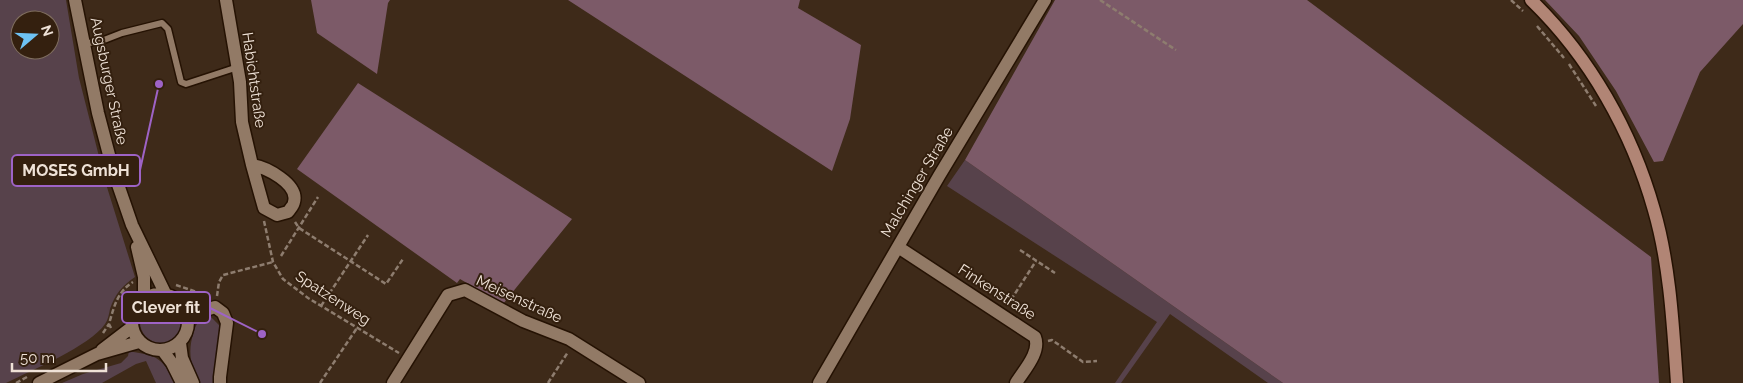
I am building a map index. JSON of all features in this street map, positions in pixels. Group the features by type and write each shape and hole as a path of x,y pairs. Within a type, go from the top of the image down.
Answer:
{"main road":[{"path":"1531,0 1568,41 1593,74 1622,126 1642,172 1655,211 1662,244 1672,312 1677,383"}],"street":[{"name":"Augsburger Straße","path":"75,0 98,113 113,170 132,225 144,277 144,298"},
{"name":"Habichtstraße","path":"226,0 240,82 242,122 264,208"},
{"name":"Malchinger Straße","path":"820,383 898,247 1045,0"},
{"path":"252,165 269,170 287,183 294,192 294,202 288,212 277,215 264,208"},
{"name":"Augsburger Straße","path":"132,225 166,294"},
{"name":"Finkenstraße","path":"898,247 1035,337 1037,342 1036,350 1016,383"},
{"name":"Meisenstraße","path":"394,383 448,296 465,290 523,321 574,342 639,383"},
{"path":"166,294 182,304 188,316 187,330 180,343 170,350 150,350 139,342 131,321 135,308 144,298 151,295 166,294"},
{"path":"188,316 212,307 223,313 227,323 220,383"},
{"path":"98,354 132,327"},
{"path":"39,383 98,354 139,342"},
{"path":"180,343 182,358 193,383"},
{"path":"163,351 172,363 182,383"}],"lane":[{"path":"84,44 104,40 122,32 162,23 168,29 181,82 186,84 238,67"}],"path":[{"path":"1100,0 1176,50"},
{"path":"1511,0 1524,12"},
{"path":"1536,25 1566,60 1600,112"},
{"path":"281,256 318,197"},
{"name":"Spatzenweg","path":"264,208 264,222 273,262 283,280 321,306 409,359"},
{"path":"288,212 299,228 386,284 403,259"},
{"path":"321,306 368,236"},
{"path":"1020,250 1055,274"},
{"path":"1001,314 1036,261"},
{"path":"212,307 219,282 223,276 273,262"},
{"path":"118,337 109,324 117,299 124,288 144,277"},
{"path":"170,282 178,287 200,293 212,307"},
{"path":"320,383 357,328"},
{"path":"1037,342 1052,340 1083,362 1097,361"},
{"path":"548,383 574,342"}],"shaded area":[{"path":"0,0 66,0 79,78 106,184 135,277 117,295 110,309 108,319 98,332 60,357 6,383 0,383"},
{"path":"311,0 390,0 377,74 317,33"},
{"path":"568,0 800,0 798,8 861,45 850,119 832,171"},
{"path":"1055,0 1307,0 1651,257 1659,383 1283,383 965,160"},
{"path":"1545,0 1743,0 1743,24 1700,72 1663,161 1654,162 1616,91 1579,36"},
{"path":"358,83 572,219 503,304 460,279 457,283 297,169"},
{"path":"965,160 1283,383 1268,383 1170,314 1121,383 1115,383 1157,322 947,186"},
{"path":"165,301 173,304 179,310 182,322 179,334 173,340 157,343 149,340 143,334 140,318 143,310 149,304"},
{"path":"210,316 219,325 222,333 217,383 198,383 193,370 190,352 192,339 195,328 201,319"},
{"path":"129,351 152,356 162,362 174,383 156,383 146,361 136,364 102,383 62,383 83,374 121,363 128,356"}],"place":[{"name":"MOSES GmbH","path":"159,84"},
{"name":"Clever fit","path":"262,334"}]}
